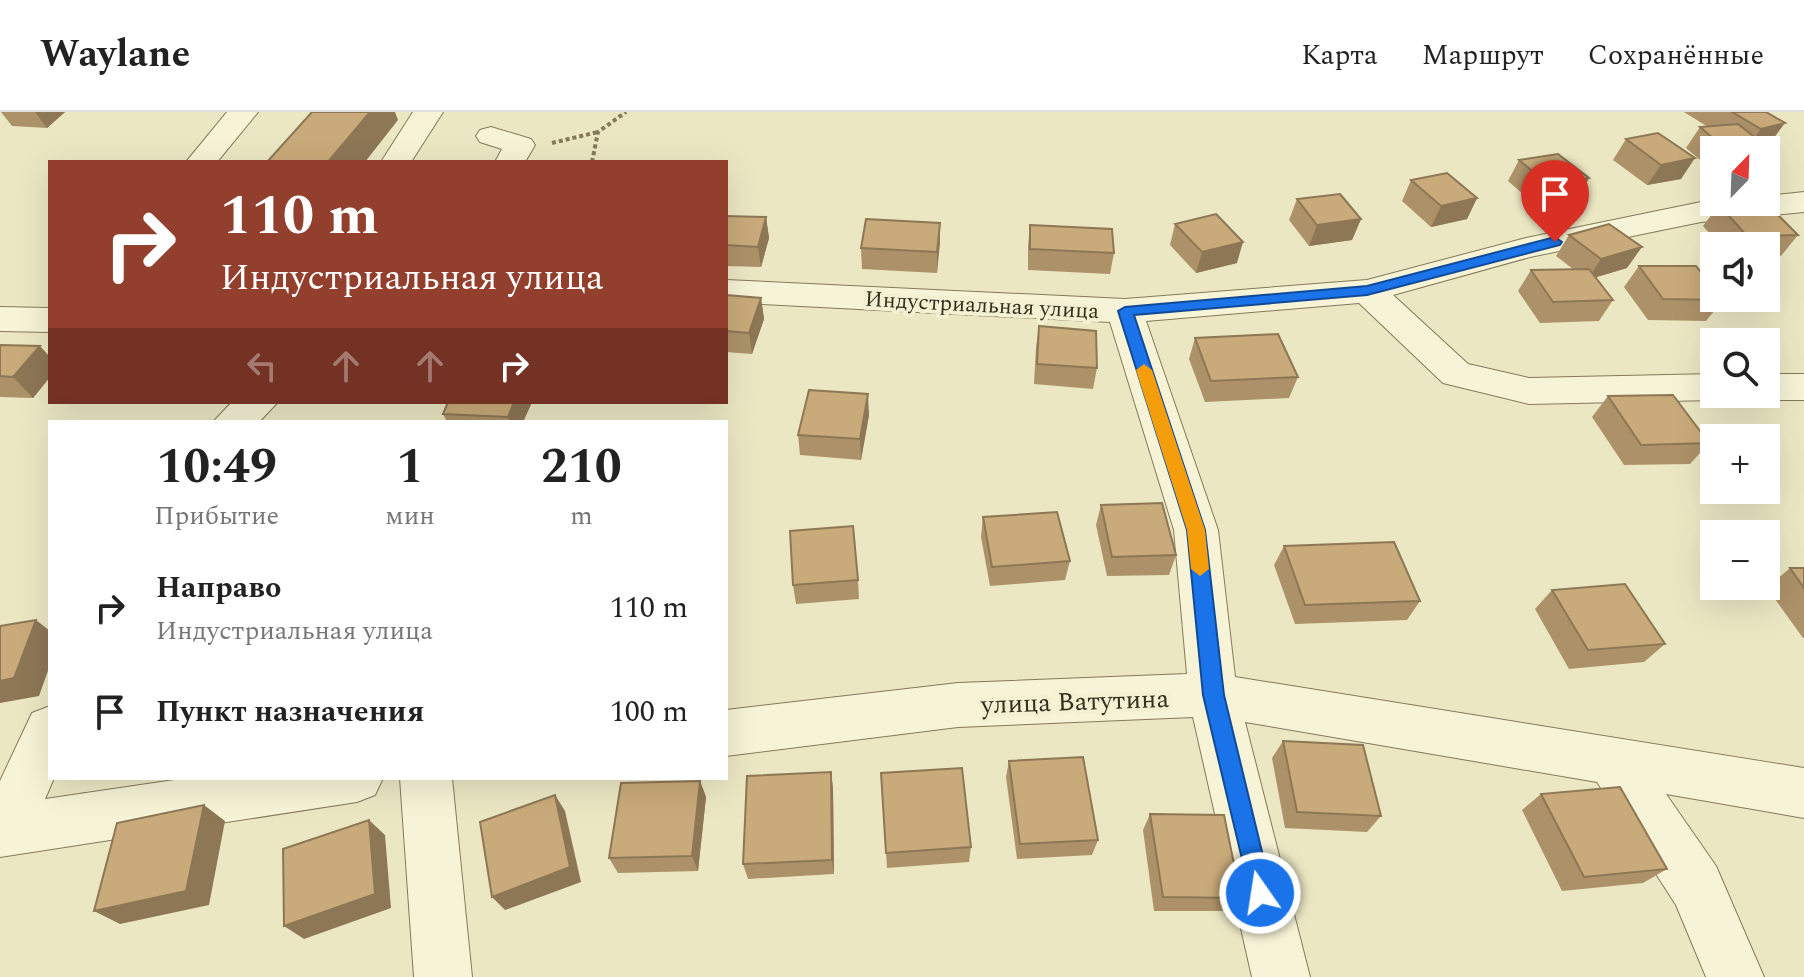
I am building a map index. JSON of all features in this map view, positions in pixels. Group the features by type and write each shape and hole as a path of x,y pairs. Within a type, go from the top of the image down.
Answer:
{"street":[{"path":"203,160 243,112"},
{"path":"397,160 428,112"},
{"name":"Индустриальная улица","path":"728,291 1125,311 1367,291 1526,248 1701,212 1804,202"},
{"path":"1367,291 1456,374 1529,391 1700,387"},
{"path":"1125,311 1196,530 1213,695 1281,977"},
{"path":"0,319 48,320"},
{"path":"1780,387 1804,387"},
{"path":"236,420 256,404"},
{"name":"улица Ватутина","path":"728,733 958,705 1213,695 1804,793"},
{"path":"2,831 48,733"},
{"path":"1612,760 1696,886 1735,977"},
{"path":"2,831 344,780"},
{"path":"426,780 443,977"}],"path":[{"path":"506,150 598,132 626,112"},
{"path":"592,160 598,132"}],"building":[{"path":"312,112 370,112 330,160 269,160"},
{"path":"1732,112 1766,112 1785,123 1761,129"},
{"path":"1738,124 1753,136 1711,136 1700,127"},
{"path":"1658,133 1695,158 1661,165 1626,139"},
{"path":"1558,154 1589,178 1549,185 1519,160"},
{"path":"1447,173 1477,198 1441,206 1411,180"},
{"path":"1340,194 1361,219 1317,225 1297,199"},
{"path":"1216,214 1243,242 1202,252 1175,224"},
{"path":"728,216 766,217 758,247 728,245"},
{"path":"1729,216 1779,216 1798,235 1780,235 1780,232 1743,232"},
{"path":"866,219 940,223 937,252 861,248"},
{"path":"1609,224 1642,247 1601,259 1569,235"},
{"path":"1030,225 1112,229 1114,253 1030,249"},
{"path":"1639,266 1696,266 1700,271 1700,300 1663,299"},
{"path":"1589,269 1613,300 1553,302 1531,270"},
{"path":"728,295 761,298 749,333 728,331"},
{"path":"1039,326 1096,331 1097,368 1037,364"},
{"path":"1278,334 1298,377 1211,381 1195,338"},
{"path":"0,345 40,346 13,377 0,376"},
{"path":"809,390 868,394 860,439 798,435"},
{"path":"1673,395 1700,431 1700,443 1641,445 1608,396"},
{"path":"447,404 513,404 508,417 443,414"},
{"path":"1162,503 1176,555 1112,557 1101,505"},
{"path":"1057,512 1070,561 992,567 983,517"},
{"path":"853,526 858,580 793,585 790,531"},
{"path":"1394,542 1420,601 1305,605 1284,546"},
{"path":"1790,568 1804,568 1804,588"},
{"path":"1625,584 1665,644 1588,650 1552,590"},
{"path":"36,620 14,678 0,681 0,626"},
{"path":"1283,741 1363,745 1381,816 1297,812"},
{"path":"1083,757 1098,840 1020,844 1009,761"},
{"path":"962,768 971,847 886,853 881,773"},
{"path":"831,772 832,860 743,864 747,776"},
{"path":"700,781 692,856 609,858 621,783"},
{"path":"1620,787 1667,869 1584,877 1541,794"},
{"path":"555,795 570,867 492,897 480,822"},
{"path":"204,805 186,891 94,911 117,823"},
{"path":"1150,814 1224,815 1241,898 1163,897"},
{"path":"369,820 375,894 284,926 283,849"}],"slow traffic":[{"path":"1144,370 1196,530 1200,569"}],"route":[{"path":"1260,893 1213,695 1196,530 1125,311 1367,291 1555,242"}]}
